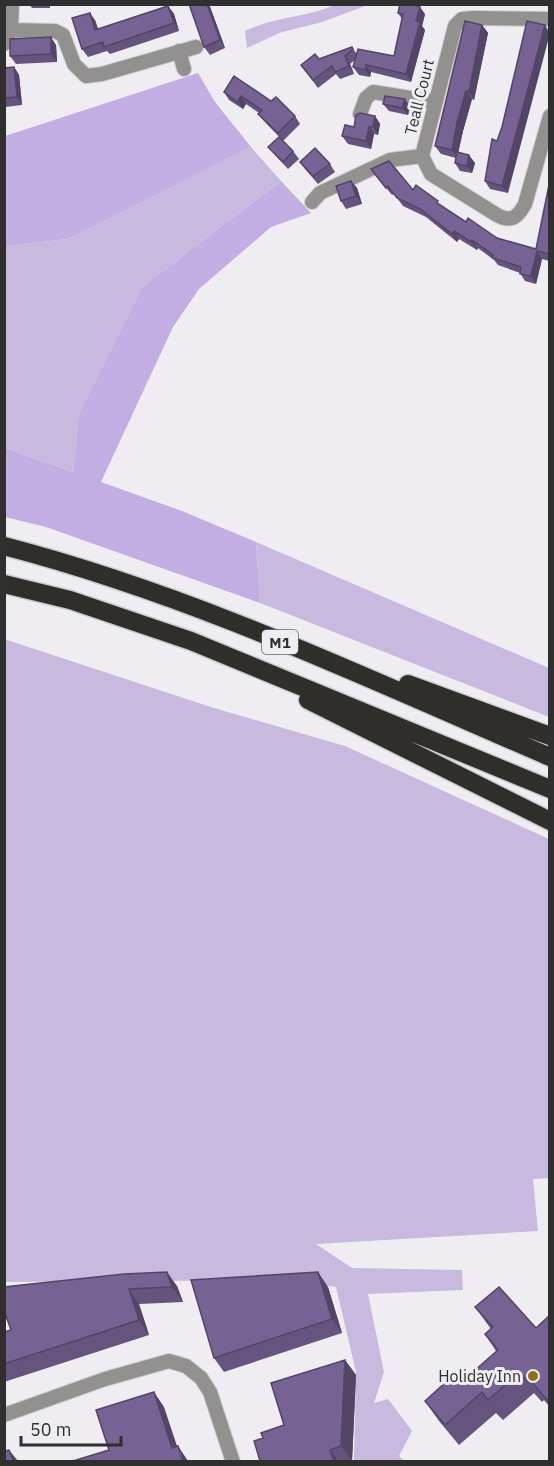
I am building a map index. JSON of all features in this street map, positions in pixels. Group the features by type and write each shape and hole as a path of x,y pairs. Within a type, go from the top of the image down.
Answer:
{"highway":[{"name":"M1","path":"4,546 76,564 204,609 549,757"},
{"name":"M1","path":"4,584 70,600 191,640 548,789"},
{"path":"204,609 549,736"},
{"path":"191,640 407,752 542,817"}],"street":[{"path":"4,44 11,30 12,4"},
{"name":"Teall Court","path":"545,14 462,19 455,26 450,38 422,156 432,174 505,220 512,219 519,214 525,204 549,116"},
{"path":"11,30 55,31 63,35 74,64 86,76 102,74 196,47"},
{"path":"179,51 184,69"},
{"path":"360,114 366,98 373,92 436,102"},
{"path":"312,202 320,194 390,160 422,156"},
{"path":"4,1415 105,1379 169,1360 186,1366 201,1378 210,1392 233,1461"}],"shaded area":[{"path":"335,5 368,5 322,22 279,33 247,48 245,31 268,22"},
{"path":"198,73 215,102 251,147 68,239 5,246 5,136"},
{"path":"251,147 281,181 142,287 79,413 73,472 5,448 4,246 68,239"},
{"path":"281,181 311,213 271,227 199,289 173,327 101,482 182,511 256,542 260,603 46,527 5,517 5,448 73,472 79,413 142,287"},
{"path":"256,542 549,668 549,717 260,603"},
{"path":"4,639 214,708 345,746 549,839 550,1178 533,1179 538,1231 316,1244 352,1268 462,1270 463,1290 368,1294 384,1372 374,1403 388,1399 412,1431 399,1456 404,1461 354,1461 356,1372 336,1287 288,1280 5,1282"}],"building":[{"path":"189,4 207,4 220,40 204,47"},
{"path":"400,4 420,7 416,21 420,22 406,74 366,65 365,70 353,67 358,49 394,56 403,14 398,13"},
{"path":"168,6 174,23 104,47 103,42 82,49 72,18 90,13 95,30"},
{"path":"465,21 482,25 469,92 466,91 452,150 435,146"},
{"path":"527,21 545,25 502,186 485,181 492,139 497,141 502,127"},
{"path":"51,37 51,54 10,56 10,39"},
{"path":"352,47 353,49 345,56 349,66 335,72 332,66 313,80 301,65 315,54 319,59"},
{"path":"14,67 17,97 4,98 4,68"},
{"path":"234,76 271,101 276,97 295,116 278,133 258,114 262,110 241,96 237,102 224,92"},
{"path":"385,96 405,99 402,108 383,104"},
{"path":"360,113 375,116 373,127 369,127 366,141 342,136 345,125 354,127 356,115"},
{"path":"279,137 293,151 283,162 268,147"},
{"path":"315,148 330,164 313,176 300,162"},
{"path":"457,152 469,155 467,166 455,163"},
{"path":"389,161 413,190 416,185 438,201 437,203 466,222 468,218 497,238 536,249 549,185 549,254 537,251 531,276 520,274 521,267 493,258 493,255 472,240 471,242 454,231 452,234 420,209 397,198 371,169"},
{"path":"351,181 356,196 341,201 336,186"},
{"path":"167,1272 172,1287 129,1289 139,1320 4,1364 4,1332 11,1330 4,1310 4,1287 124,1274"},
{"path":"318,1272 332,1319 214,1358 191,1280"},
{"path":"499,1287 536,1328 549,1316 549,1402 520,1372 488,1400 482,1392 445,1425 425,1401 458,1371 465,1379 498,1350 485,1334 493,1327 475,1307"},
{"path":"345,1360 341,1446 330,1450 334,1461 260,1461 254,1441 263,1438 261,1433 284,1425 271,1383"},
{"path":"154,1392 172,1448 178,1446 183,1461 73,1461 109,1450 96,1410"},
{"path":"9,1450 13,1461 4,1461 4,1451"}],"place":[{"name":"Holiday Inn","path":"533,1376"}]}
